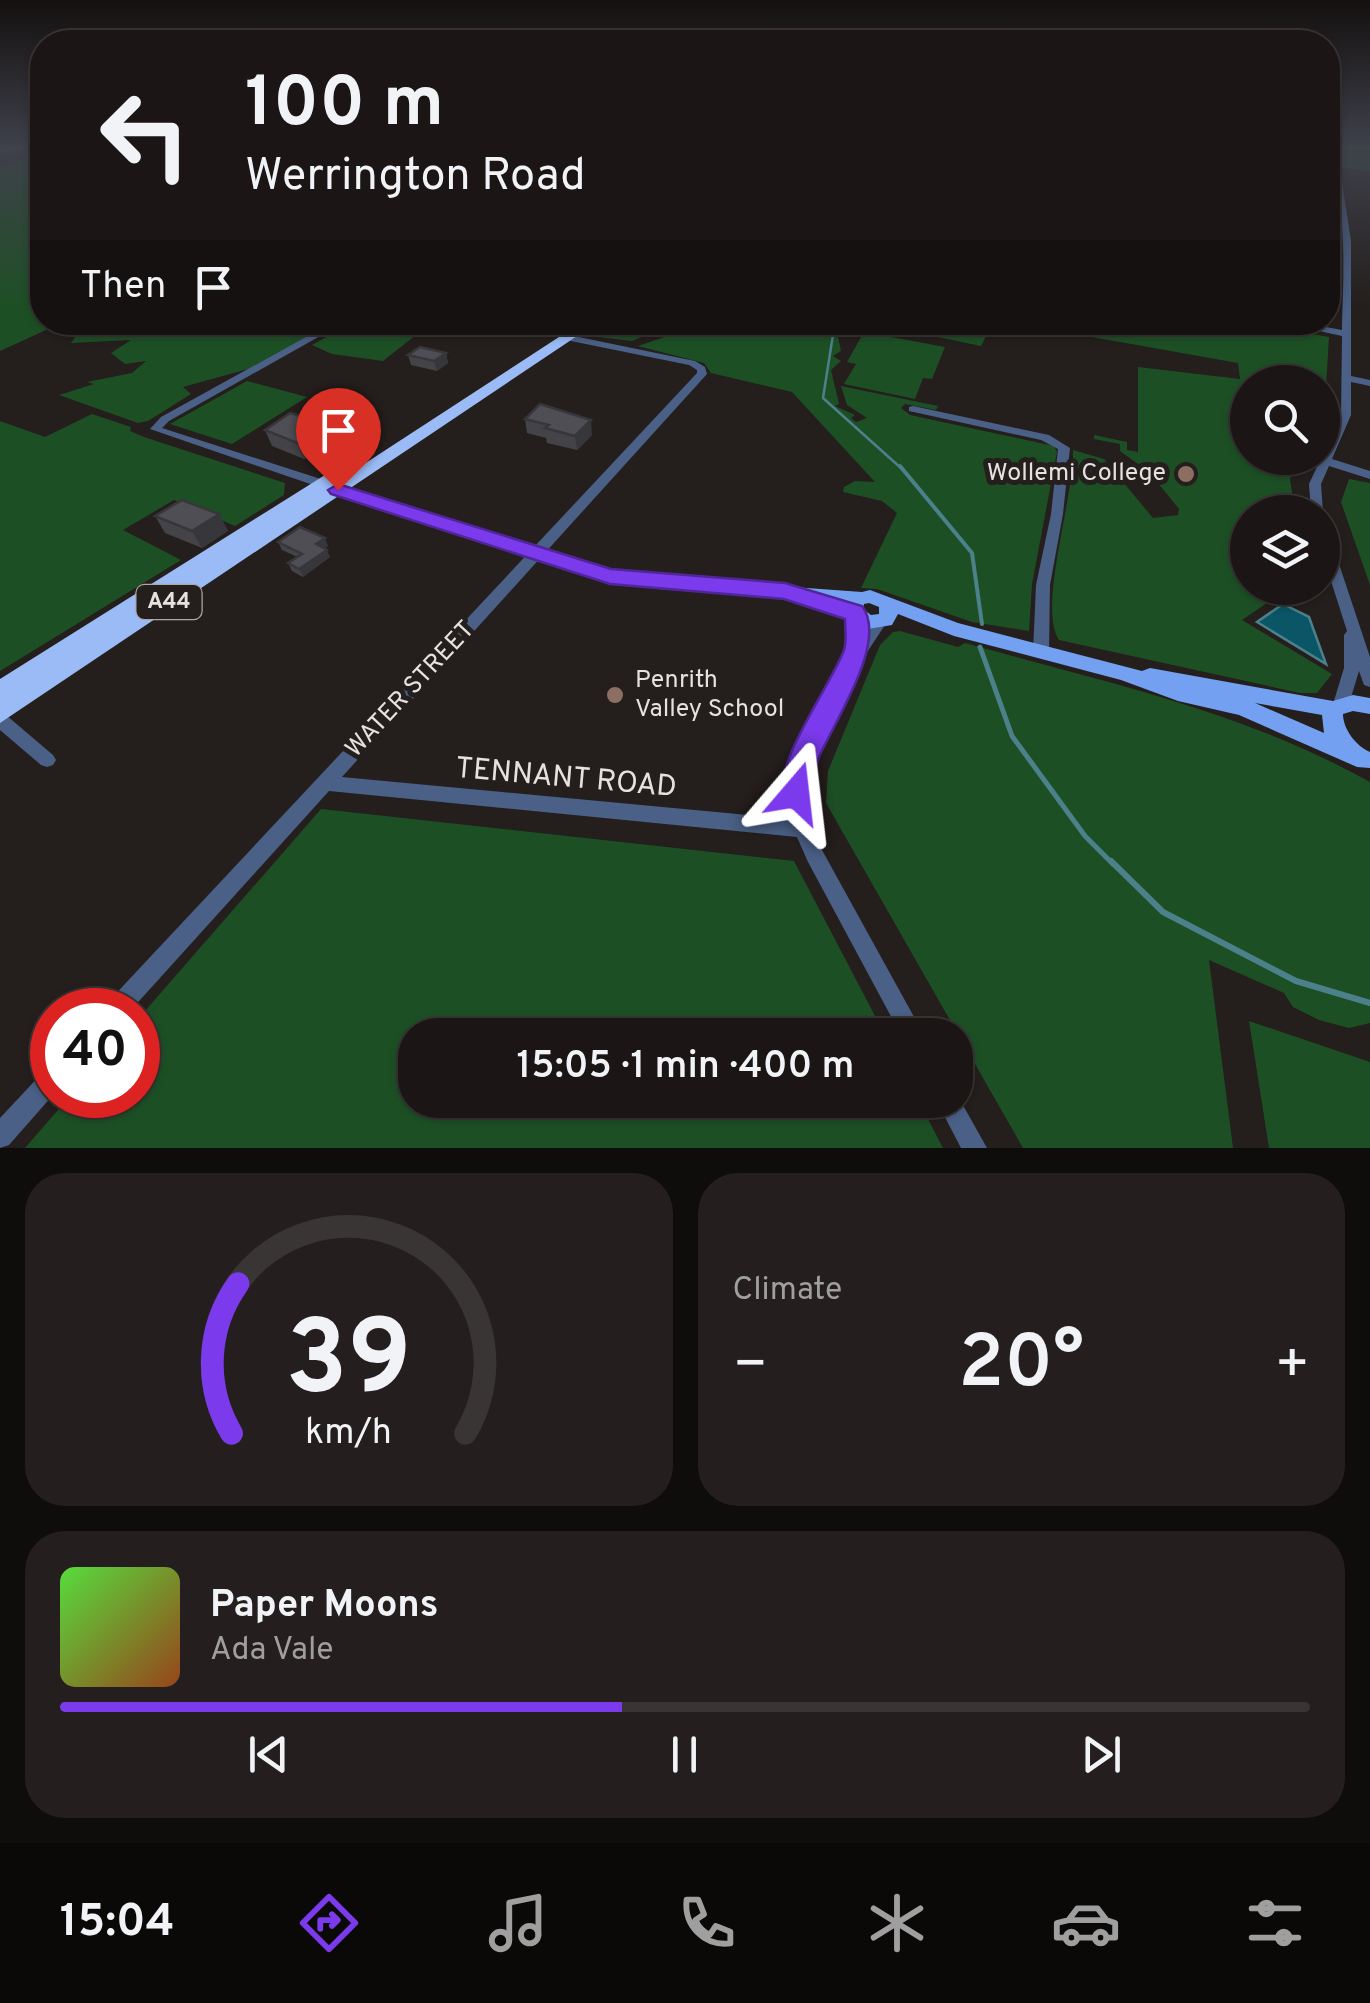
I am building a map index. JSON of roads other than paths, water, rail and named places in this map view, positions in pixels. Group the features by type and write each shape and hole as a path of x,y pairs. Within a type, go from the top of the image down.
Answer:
{"highway":[{"name":"A44","path":"0,716 331,487 562,335"},
{"name":"A44","path":"0,690 331,487"}],"main road":[{"path":"331,487 534,554 635,580 802,594 857,609 877,597 884,615 954,628 1125,673 1178,693 1243,707 1367,761"},
{"path":"1125,673 1337,707 1370,706"},
{"path":"1337,707 1330,717 1338,738 1367,761"}],"street":[{"path":"1340,433 1346,422 1347,378 1346,228 1342,201"},
{"path":"1340,333 1347,334"},
{"path":"318,335 156,426 159,432 331,487"},
{"name":"WATER STREET","path":"136,988 700,378 702,369 692,363 588,335"},
{"path":"1347,378 1370,384"},
{"path":"913,408 1045,437 1064,448 1057,514 1043,585 1041,652"},
{"path":"1340,465 1370,475"},
{"path":"1340,592 1370,681"},
{"path":"857,609 858,647"},
{"path":"884,615 858,647 796,778 803,829 904,1018"},
{"path":"1337,707 1352,668 1351,629"},
{"path":"0,716 47,760"},
{"name":"TENNANT ROAD","path":"324,783 803,829"},
{"path":"0,1136 30,1103"},
{"path":"958,1118 974,1148"}],"water":[{"path":"1282,605 1309,617 1326,664 1257,622"}],"waterway":[{"path":"833,335 823,398 902,469"},
{"path":"900,466 972,553 982,624"},
{"path":"980,647 1012,736 1085,836 1113,864"},
{"path":"1111,861 1163,912 1296,981 1370,1003"}],"place":[{"name":"Wollemi College","path":"1186,474"},
{"name":"Penrith Valley School","path":"615,695"}]}
